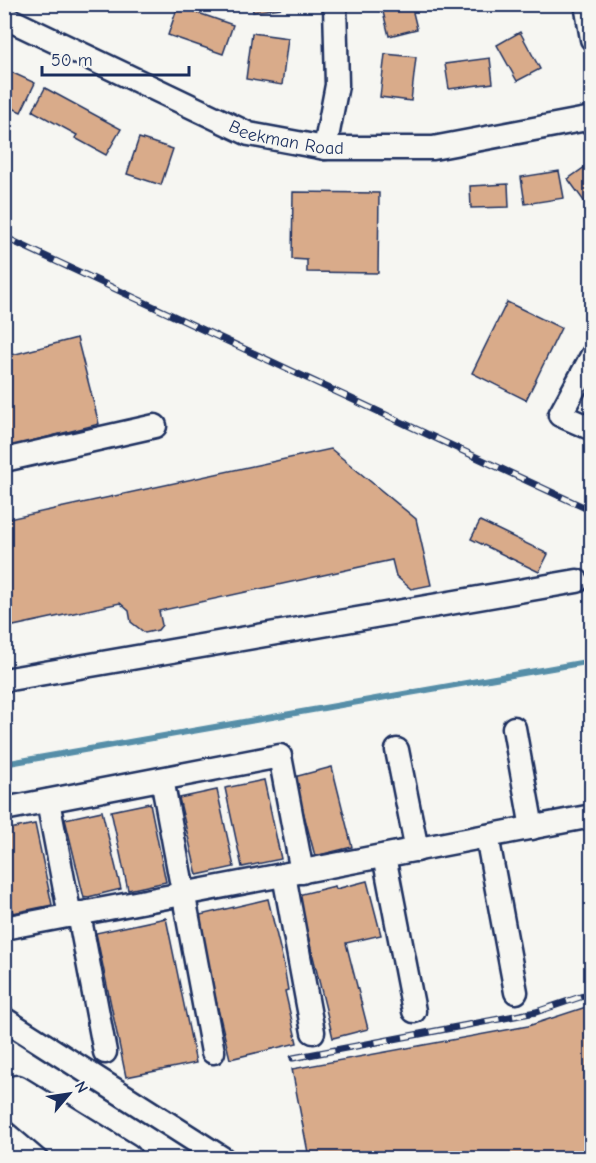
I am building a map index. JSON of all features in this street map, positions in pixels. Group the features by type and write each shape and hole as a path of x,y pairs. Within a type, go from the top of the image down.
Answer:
{"highway":[{"path":"4,1093 80,1158"}],"main road":[{"path":"4,1082 127,1158"}],"street":[{"path":"325,148 338,85 335,4"},
{"path":"586,4 591,39"},
{"name":"Beekman Road","path":"4,17 249,134 325,148 433,148 591,118"},
{"path":"591,356 560,415 591,429"},
{"path":"4,460 155,426"},
{"path":"4,680 577,581"},
{"path":"514,728 532,828"},
{"path":"396,750 417,850"},
{"path":"4,809 280,756 313,1032"},
{"path":"162,779 213,1052"},
{"path":"48,801 105,1052"},
{"path":"4,928 591,816"},
{"path":"487,837 516,992"},
{"path":"384,856 414,1011"},
{"path":"4,1019 222,1158"}],"building":[{"path":"252,4 281,4 281,8 253,12"},
{"path":"381,4 411,4 417,29 389,36"},
{"path":"178,6 233,25 223,54 168,35"},
{"path":"520,32 540,69 517,81 497,45"},
{"path":"252,33 288,38 282,85 246,79"},
{"path":"385,54 416,57 411,101 380,97"},
{"path":"490,58 493,83 449,89 445,64"},
{"path":"11,72 35,83 21,112 4,104 4,86"},
{"path":"45,88 121,129 106,155 75,138 77,135 33,111"},
{"path":"139,138 173,149 161,185 127,174"},
{"path":"592,162 592,199 586,204 568,179"},
{"path":"559,171 564,198 525,204 521,177"},
{"path":"508,184 509,207 471,208 470,186"},
{"path":"293,192 379,193 378,273 307,272 307,260 292,259"},
{"path":"507,302 561,328 526,400 472,373"},
{"path":"77,338 99,424 4,448 4,357"},
{"path":"331,449 416,519 431,585 411,589 396,576 392,560 159,611 162,625 158,630 145,633 131,622 129,611 120,603 4,628 4,520"},
{"path":"480,521 548,554 539,572 471,539"},
{"path":"332,767 352,847 315,856 294,777"},
{"path":"264,780 281,859 242,867 225,788"},
{"path":"217,790 234,867 197,875 179,798"},
{"path":"150,803 166,882 128,890 111,811"},
{"path":"102,811 121,889 84,898 65,819"},
{"path":"35,824 52,905 13,913 4,874 4,830"},
{"path":"367,881 381,935 346,943 368,1029 333,1038 298,895"},
{"path":"268,899 283,961 288,990 285,991 297,1043 230,1059 196,916"},
{"path":"166,918 196,1063 126,1077 96,933"},
{"path":"592,1005 592,1158 309,1158 292,1069 528,1026"}],"waterway":[{"path":"4,764 592,661"}],"railway":[{"path":"4,237 592,511"},
{"path":"293,1058 536,1012 592,993"}]}
